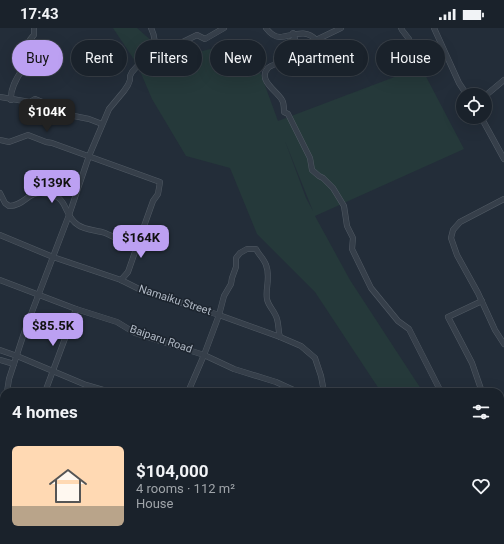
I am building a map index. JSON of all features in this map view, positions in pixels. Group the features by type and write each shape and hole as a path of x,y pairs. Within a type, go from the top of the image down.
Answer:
{"street":[{"path":"11,100 14,84 27,63 27,51 31,38 34,35 34,28"},
{"path":"151,28 156,40"},
{"path":"186,40 197,35 205,39 224,28"},
{"path":"266,28 270,33 279,37 299,31 308,33 316,40 341,28"},
{"path":"401,28 409,39"},
{"path":"434,28 462,88"},
{"path":"293,33 295,39 284,45 285,51 276,58 276,64 268,67 265,73 266,80 269,86 282,99 284,112 288,114 301,137 310,158 312,170 324,178 333,188 344,206 347,226 353,238 352,249 372,288 398,321 409,329 439,388"},
{"path":"7,388 14,364 89,156 100,134 102,124 113,103 128,85 132,72 135,69"},
{"path":"492,90 504,80"},
{"path":"0,97 30,102 35,99 45,102 53,109 62,110 74,116 89,119 102,124"},
{"path":"485,124 504,159"},
{"path":"0,140 9,142 28,135 160,182 158,194 153,201 128,272 121,280"},
{"path":"0,193 5,203 9,206 16,206 35,193 49,193 60,199 65,204 69,215 78,226 121,240 131,230 143,229"},
{"path":"504,199 460,222 453,230 451,238 457,255 482,301 495,330 504,343"},
{"name":"Namaiku Street","path":"0,236 53,257 121,280 141,290 219,315 301,346 314,358 321,376 323,388"},
{"path":"190,388 219,315 224,296 232,284 232,278 236,267 236,258 240,253 247,249 256,249 267,265 267,299 277,319 280,337"},
{"name":"Baiparu Road","path":"0,280 76,309 117,322 135,332 204,355 234,369 276,382 289,388"},
{"path":"481,388 472,363 448,317 482,301"},
{"path":"46,388 76,309"},
{"path":"0,350 52,372 96,388"},
{"path":"0,360 14,364"}],"green space":[{"path":"113,28 137,28 151,40 135,40 135,61 127,49 127,40 121,40"},
{"path":"210,49 210,76 262,76 278,121 397,76 426,76 464,149 315,216 350,280 420,388 378,388 315,292 257,234 230,168 186,156 152,99 142,76 202,76 202,51","holes":["285,141 313,211 306,198"]}]}
